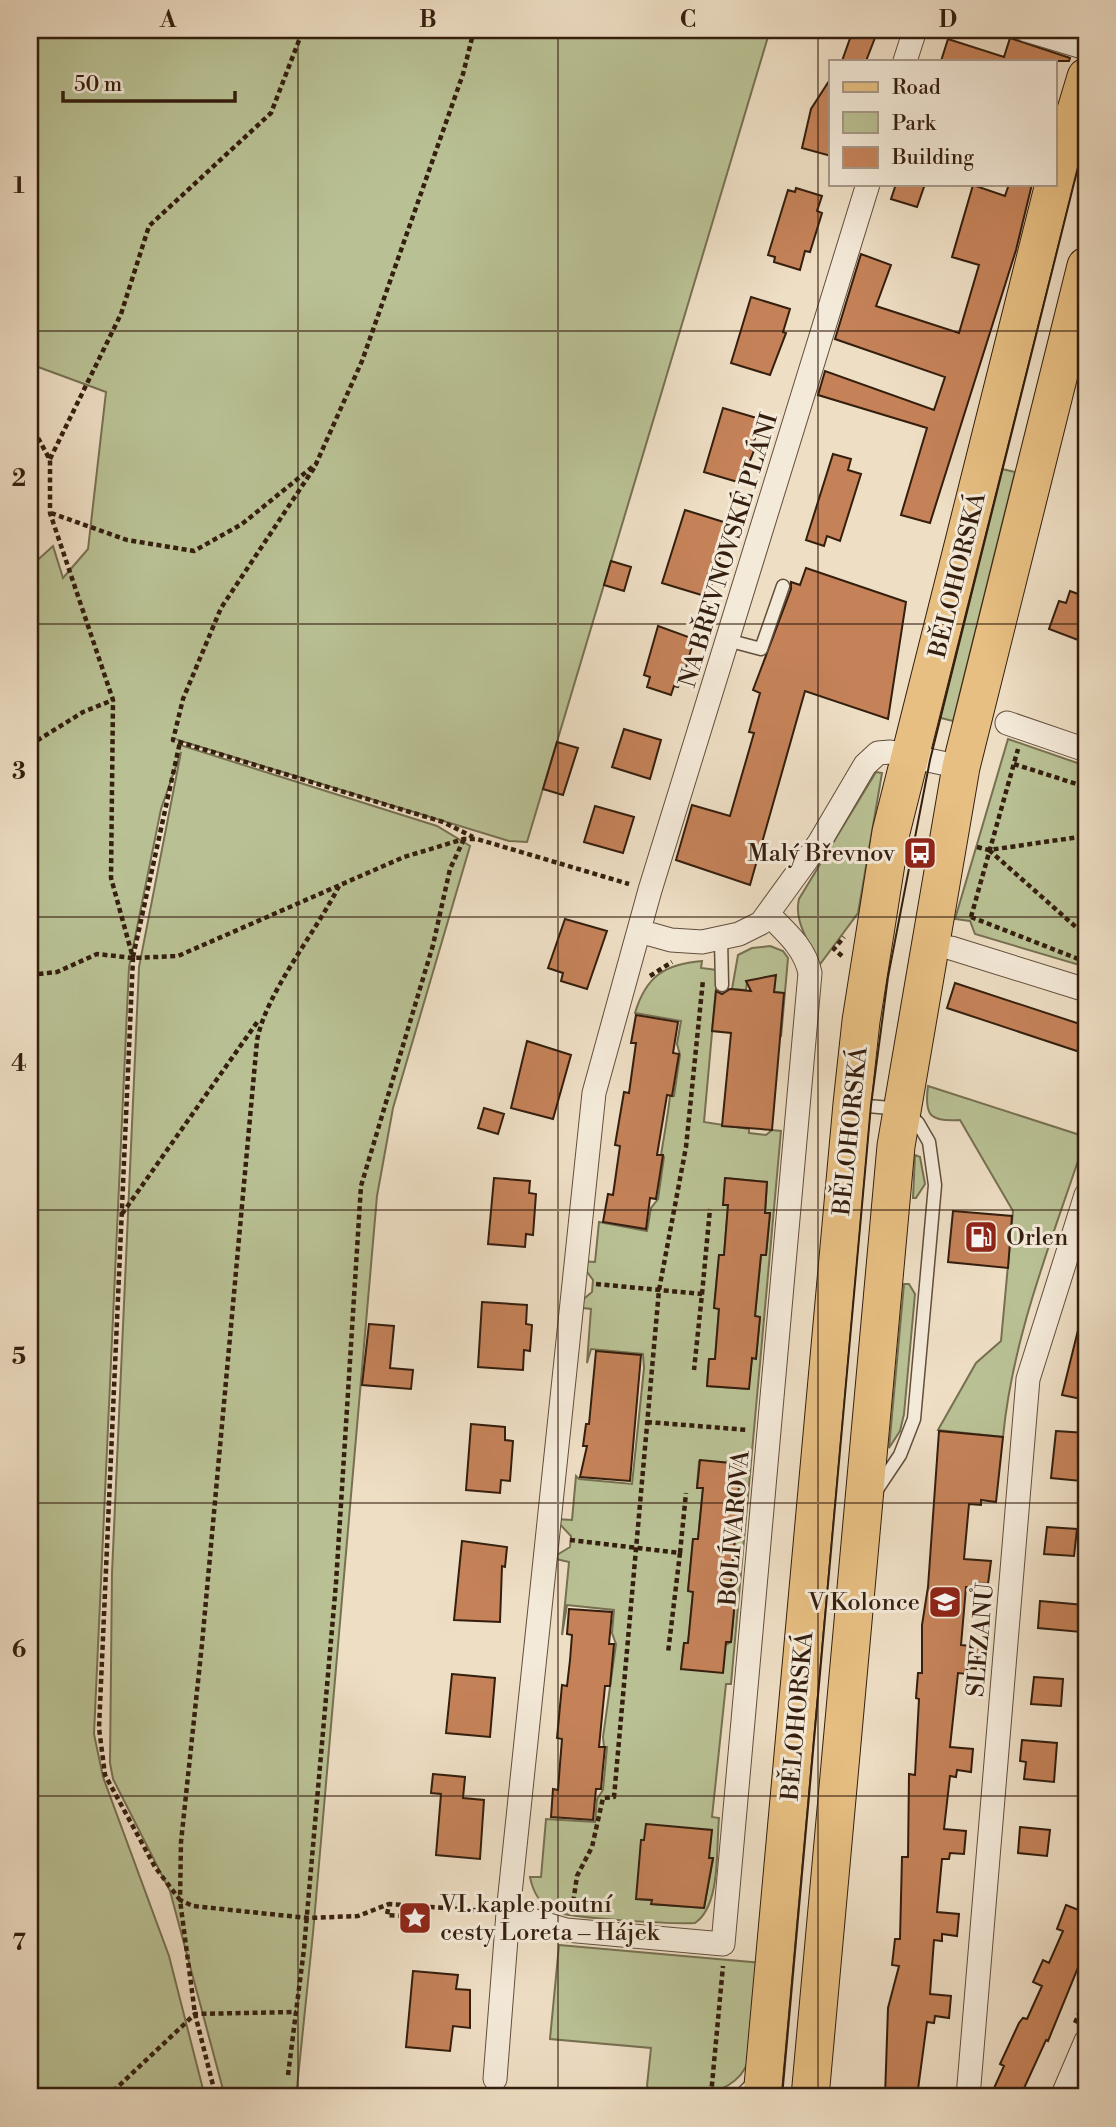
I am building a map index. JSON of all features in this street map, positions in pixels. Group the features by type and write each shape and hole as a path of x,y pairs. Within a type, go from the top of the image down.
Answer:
{"main road":[{"name":"BĚLOHORSKÁ","path":"1056,176 1083,95"},
{"name":"BĚLOHORSKÁ","path":"762,2097 861,1021 891,832 1053,186"},
{"name":"BĚLOHORSKÁ","path":"810,2097 892,1175 961,767 1086,266"}],"street":[{"path":"905,60 915,30"},
{"path":"1026,30 1086,48"},
{"name":"NA BŘEVNOVSKÉ PLÁNI","path":"639,931 867,186"},
{"path":"1014,732 1086,750"},
{"path":"495,2079 509,1913 594,1093 639,931 671,940 702,942 750,929 769,915 820,843 870,758 885,751 961,767"},
{"name":"BOLÍVAROVA","path":"723,1944 810,973 801,951 769,915"},
{"path":"951,948 1086,990"},
{"name":"SLEZANŮ","path":"968,2097 1028,1380 1086,1195"},
{"path":"509,1913 570,1930 723,1944"},
{"path":"1062,2097 1086,2041"}],"lane":[{"path":"727,640 761,649 783,586"},
{"path":"721,939 722,985"},
{"path":"852,1104 902,1109"},
{"path":"739,2097 753,2084 766,2053"}],"path":[{"path":"133,958 111,878 113,700 50,513 50,460 121,314 149,226 271,113 303,30"},
{"path":"474,30 463,74 362,361 317,464 221,608 183,699 173,740 443,822 477,839 650,890"},
{"path":"30,424 50,460"},
{"path":"50,513 127,540 194,551 242,524 317,464"},
{"path":"30,746 83,712 113,700"},
{"path":"971,917 1014,764 1014,732"},
{"path":"180,742 133,958 99,1728 105,1775 155,1867 180,1900 192,1906 307,1918 358,1916 389,1904 509,1913"},
{"path":"1014,764 1086,787"},
{"path":"976,847 989,850 1086,836"},
{"path":"30,975 57,972 97,954 133,958 178,957 404,857 464,839 477,839"},
{"path":"288,2076 307,1918 337,1583 361,1186 433,944 450,869 464,839"},
{"path":"989,850 1086,936"},
{"path":"122,1214 261,1017 322,920 339,886"},
{"path":"957,914 1086,962"},
{"path":"644,985 650,976 683,959"},
{"path":"570,1930 577,1875 592,1847 603,1798 614,1797 659,1290 686,1147 704,970"},
{"path":"216,2097 195,2014 180,1900 181,1842 261,1017"},
{"path":"694,1370 710,1209"},
{"path":"575,1282 702,1294"},
{"path":"648,1422 769,1432"},
{"path":"668,1653 686,1493"},
{"path":"548,1537 680,1552"},
{"path":"389,1904 387,1915 403,1916"},
{"path":"711,2095 723,1944"},
{"path":"107,2097 195,2014 296,2012"}],"green space":[{"path":"30,30 770,30 527,842 509,841 178,740 183,746 437,826 470,846 393,1108 377,1196 313,1933 296,2097 225,2097 170,1891 113,1779 110,1763 112,1573 139,967 181,752 161,809 129,967 94,1734 103,1777 169,1956 205,2097 30,2097 30,567 53,546 63,578 88,549 106,392 30,364"},
{"path":"998,468 1015,472 953,721 937,717"},
{"path":"1008,739 1086,766 1086,967 975,934 970,921 955,919"},
{"path":"876,772 882,773 858,913 818,967 801,925 799,899"},
{"path":"770,946 783,951 788,958 781,1037 784,994 774,992 775,976 747,981 746,990 732,989 738,955 752,948"},
{"path":"702,961 701,968 717,970 728,989 716,988 704,1122 749,1129 749,1133 766,1135 772,1130 781,1131 731,1684 726,1684 712,1817 719,1818 716,1875 709,1904 695,1923 600,1919 564,1914 544,1905 533,1888 530,1877 541,1877 546,1819 595,1822 597,1799 603,1790 607,1747 604,1747 603,1737 616,1644 612,1633 614,1610 567,1605 562,1635 569,1562 552,1558 570,1547 571,1536 555,1519 572,1520 576,1476 579,1479 632,1484 644,1368 643,1354 591,1349 587,1363 591,1309 574,1307 592,1292 593,1280 579,1261 595,1262 599,1222 647,1231 651,1208 658,1199 664,1157 661,1155 670,1096 674,1096 680,1055 677,1044 681,1021 635,1013 651,981 667,969","holes":["725,1178 767,1182 765,1213 770,1214 766,1255 761,1255 755,1316 760,1317 756,1358 752,1358 748,1389 707,1386 709,1359 715,1359 719,1309 714,1308 719,1255 724,1255 728,1205 724,1205","699,1461 741,1464 738,1495 744,1496 740,1538 735,1538 729,1600 735,1601 731,1642 681,1669 684,1643 688,1643 693,1592 688,1591 693,1539 698,1539 703,1488 697,1487","642,1840 713,1859 704,1908 652,1904 652,1900 637,1899"]},
{"path":"928,1086 1086,1137 1025,1322 1008,1398 1003,1437 938,1430 976,1363 1001,1341 1013,1211 960,1120 942,1120 931,1115 927,1104"},
{"path":"915,1155 920,1157 925,1184 916,1198 913,1198"},
{"path":"904,1284 909,1284 915,1294 904,1414 900,1431 889,1448"},
{"path":"559,1945 762,1963 757,2022 747,2065 736,2080 718,2090 692,2095 655,2096 647,2086 651,2048 550,2039"}],"building":[{"path":"853,30 878,30 866,60 842,60"},
{"path":"1010,38 1070,58 1069,61 941,60 948,39 1004,57"},
{"path":"829,81 829,155 802,148 811,109"},
{"path":"895,186 924,186 917,207 891,199"},
{"path":"973,186 1005,196 1008,186 1032,186 1016,250 930,523 901,515 927,428 818,395 825,371 934,410 945,377 835,339 861,254 891,265 876,306 959,333 979,265 952,257"},
{"path":"796,188 822,196 817,211 822,213 810,252 805,251 800,270 774,262 775,257 768,255 788,190 795,192"},
{"path":"751,297 790,309 783,332 786,333 770,375 731,363"},
{"path":"723,408 760,419 754,442 757,443 741,483 704,472"},
{"path":"833,454 851,459 848,470 861,474 840,541 827,536 824,546 806,540"},
{"path":"685,510 730,524 708,597 662,583"},
{"path":"611,561 631,567 624,591 604,585"},
{"path":"806,568 906,602 888,719 805,691 750,885 676,860 692,805 730,816 754,733 749,732 760,693 753,690 791,589 791,582 800,585"},
{"path":"1070,591 1086,597 1086,643 1049,629 1059,601 1066,603"},
{"path":"658,626 694,639 683,678 681,677 678,687 674,686 671,695 647,687 650,677 644,675"},
{"path":"624,729 661,740 650,779 612,767"},
{"path":"557,742 578,748 563,795 543,789"},
{"path":"595,806 634,817 623,853 584,842"},
{"path":"565,919 607,931 587,989 561,981 563,973 548,968"},
{"path":"776,975 774,992 784,993 772,1130 722,1126 731,1033 712,1031 716,991 722,994 730,989 751,991 746,981"},
{"path":"955,983 1086,1026 1086,1054 947,1008"},
{"path":"636,1015 678,1022 673,1053 679,1054 672,1096 667,1095 657,1155 663,1155 656,1199 650,1198 646,1229 603,1222 608,1194 613,1195 620,1146 615,1145 624,1092 629,1093 636,1043 631,1043"},
{"path":"527,1041 571,1055 553,1119 511,1108"},
{"path":"484,1108 504,1114 498,1134 478,1128"},
{"path":"494,1178 530,1181 529,1193 536,1194 533,1235 526,1234 525,1247 488,1244"},
{"path":"725,1178 767,1182 765,1213 770,1213 766,1255 761,1255 755,1316 760,1317 756,1359 752,1358 749,1389 707,1386 709,1359 715,1359 719,1309 714,1308 719,1255 724,1255 728,1205 723,1205"},
{"name":"Orlen","path":"953,1211 1012,1216 1008,1268 948,1262"},
{"path":"482,1302 527,1305 526,1324 532,1325 530,1351 524,1350 523,1370 478,1367"},
{"path":"369,1324 394,1326 390,1368 413,1370 411,1389 362,1385"},
{"path":"1079,1326 1086,1327 1086,1400 1062,1395"},
{"path":"596,1351 641,1355 630,1481 580,1477 587,1446 583,1446 586,1424 589,1424"},
{"path":"471,1424 505,1427 505,1440 513,1441 510,1481 501,1480 500,1493 466,1490"},
{"path":"939,1431 1003,1437 996,1502 981,1500 981,1505 969,1504 964,1559 991,1561 988,1584 974,1582 973,1587 966,1587 961,1645 982,1647 980,1669 967,1668 967,1674 958,1673 950,1747 973,1749 971,1772 957,1770 956,1777 950,1776 944,1829 966,1831 964,1854 950,1853 949,1859 942,1859 937,1912 959,1914 957,1936 942,1934 942,1941 934,1940 930,1994 951,1996 949,2018 935,2016 934,2023 927,2022 917,2097 885,2097 888,2008 899,1966 892,1965 895,1939 900,1939 902,1857 908,1857 909,1774 915,1775 919,1699 916,1698 918,1673 922,1673 922,1625 928,1587"},
{"path":"1056,1431 1086,1433 1081,1481 1051,1478"},
{"path":"700,1460 741,1464 738,1495 744,1496 740,1538 735,1538 729,1600 735,1600 731,1642 726,1642 723,1673 681,1669 684,1643 688,1643 693,1592 688,1591 693,1539 698,1539 703,1488 697,1488"},
{"path":"1047,1527 1077,1529 1074,1556 1044,1554"},
{"path":"462,1541 507,1547 505,1567 502,1566 500,1622 454,1620"},
{"path":"1040,1601 1084,1605 1081,1632 1038,1628"},
{"path":"569,1609 612,1612 609,1644 614,1644 610,1686 605,1686 599,1747 605,1747 601,1789 596,1789 593,1820 551,1817 553,1789 558,1790 562,1739 557,1738 562,1685 567,1686 570,1660 572,1635 567,1634"},
{"path":"452,1674 495,1678 490,1737 446,1733"},
{"path":"1034,1677 1063,1679 1061,1706 1031,1704"},
{"path":"1022,1740 1057,1743 1054,1782 1024,1779 1026,1762 1020,1761"},
{"path":"433,1774 465,1777 463,1798 484,1800 480,1859 436,1855 441,1794 431,1793"},
{"path":"646,1824 712,1830 709,1858 713,1858 704,1908 651,1904 652,1900 636,1899 641,1840 644,1840"},
{"path":"1020,1827 1050,1830 1047,1856 1018,1853"},
{"path":"1066,1905 1086,1913 1086,1948 1048,2041 1046,2040 1020,2097 990,2097 1004,2066 1000,2064 1019,2023 1023,2018 1027,2019 1042,1986 1033,1982 1043,1960 1049,1963 1063,1931 1057,1929"},
{"path":"413,1971 458,1975 456,1989 470,1990 470,2028 453,2026 450,2051 406,2047"}],"tram line":[{"path":"782,2097 871,1105 888,977 930,760 1086,135"},
{"path":"1079,199 1086,174"}],"place":[{"name":"Malý Břevnov","path":"920,853"},
{"name":"Orlen","path":"981,1237"},
{"name":"V Kolonce","path":"945,1602"},
{"name":"VI. kaple poutní cesty Loreta – Hájek","path":"415,1918"}]}
